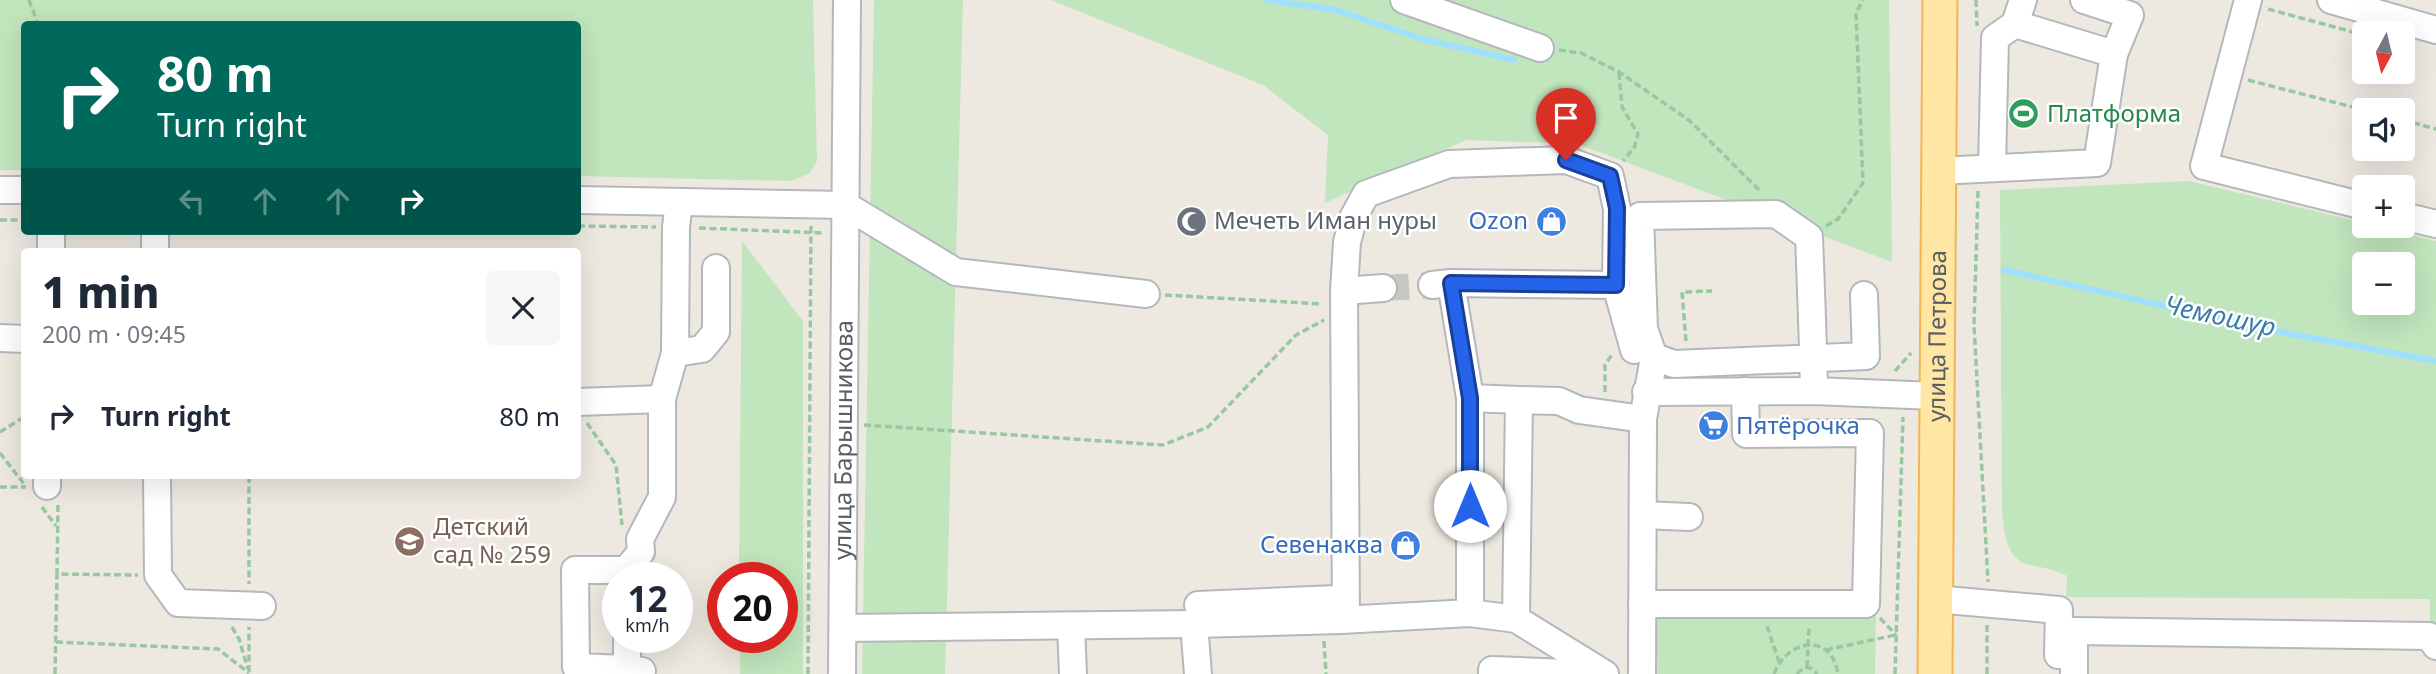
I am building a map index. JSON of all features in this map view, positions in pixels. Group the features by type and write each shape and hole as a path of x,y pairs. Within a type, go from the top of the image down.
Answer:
{"main road":[{"name":"улица Петрова","path":"1935,674 1935,599 1920,396 1938,171 1940,0"}],"street":[{"name":"улица Барышникова","path":"842,674 846,0"},
{"path":"1404,0 1540,48"},
{"path":"1938,171 2097,163 2114,54 2130,15 2084,0"},
{"path":"2335,0 2436,30"},
{"path":"2248,1 2204,166 2352,203"},
{"path":"1985,168 1995,37 2019,12 2114,54"},
{"path":"1335,613 1344,300 1350,229 1366,194 1449,164 1566,160 1610,176 1617,208 1616,285 1646,392"},
{"path":"0,190 21,190"},
{"path":"581,200 678,214 845,205 956,272 1146,294"},
{"path":"633,562 640,539 662,497 662,399 676,354 678,214"},
{"path":"1642,674 1643,419 1654,357 1644,330 1640,215 1776,214 1809,237 1814,391"},
{"path":"2415,219 2436,224"},
{"path":"676,354 702,349 716,332 716,268"},
{"path":"1470,613 1470,398 1442,284 1616,285"},
{"path":"1344,300 1383,288"},
{"path":"1654,357 1674,364 1866,356 1864,295"},
{"path":"0,338 21,339"},
{"path":"1642,604 1866,604 1870,433 1746,434 1745,391"},
{"path":"1646,392 1814,391 1920,396"},
{"path":"1470,398 1559,401 1593,412 1643,419"},
{"path":"581,411 662,399"},
{"path":"1516,619 1519,400"},
{"path":"157,479 158,575 178,603 256,605"},
{"path":"1643,515 1689,517"},
{"path":"602,569 575,570 576,671 635,671 631,653"},
{"path":"1935,599 2059,610 2058,674"},
{"path":"843,628 1071,626 1196,614 1267,612 1470,613 1516,619 1605,674"},
{"path":"1196,614 1198,674"},
{"path":"1071,626 1073,674"},
{"path":"2074,674 2074,631 2429,636 2436,646"},
{"path":"1492,674 1492,670 1593,674"}],"path":[{"path":"29,0 37,21"},
{"path":"1809,237 1838,219 1863,183 1856,13 1863,0"},
{"path":"1976,0 1977,26"},
{"path":"2248,1 2352,32"},
{"path":"1540,48 1581,53 1619,72 1690,121 1758,187 1776,214"},
{"path":"1610,176 1634,148 1638,134 1622,107 1619,72"},
{"path":"2242,79 2352,107"},
{"path":"2415,123 2436,129"},
{"path":"1985,168 1974,325 1987,604 1987,674"},
{"path":"808,674 810,205"},
{"path":"581,226 678,214 845,234"},
{"path":"0,220 21,220"},
{"path":"1686,341 1682,292 1712,292"},
{"path":"1146,294 1320,305 1344,300"},
{"path":"844,424 1163,445 1208,427 1296,335 1344,300"},
{"path":"1893,372 1912,351 1912,372 1920,396 1896,635 1895,674"},
{"path":"581,411 616,466 624,553 628,562"},
{"path":"0,432 21,419"},
{"path":"249,479 256,605 250,674"},
{"path":"47,481 58,487 55,674"},
{"path":"57,574 158,575"},
{"path":"218,603 239,639 250,674"},
{"path":"1325,674 1335,613"},
{"path":"1807,667 1808,635"},
{"path":"1774,674 1779,662 1791,650 1808,644 1826,650 1896,635"},
{"path":"56,642 218,649 250,674"},
{"path":"1774,646 1779,662"},
{"path":"1826,650 1836,665 1838,674"},
{"path":"1797,674 1801,668 1807,667 1817,674"}],"green space":[{"path":"0,0 813,0 817,161 809,174 790,181 581,176 581,21 21,21 21,170 0,170"},
{"path":"874,0 963,0 945,674 862,674"},
{"path":"1051,0 1889,0 1892,262 1578,144 1466,140 1325,203 1328,135 1263,85"},
{"path":"2189,181 2352,220 2352,238 2415,238 2415,236 2436,241 2436,630 2430,623 2430,599 2066,597 2067,576 2029,565 2015,557 2008,544 2002,512 2000,190"},
{"path":"742,241 803,321 803,674 740,674 740,653 798,653 798,562 739,562"},
{"path":"1652,607 1876,610 1875,674 1651,674"}],"waterway":[{"name":"Чемошур","path":"1267,0 1336,10 1423,39 1514,60"},
{"name":"Чемошур","path":"2004,270 2291,334 2436,361"}],"tunnel":[{"path":"1383,288 1432,285"}],"place":[{"name":"Платформа","path":"2024,114"},
{"name":"Мечеть Иман нуры","path":"1191,221"},
{"name":"Ozon","path":"1551,221"},
{"name":"Пятёрочка","path":"1713,426"},
{"name":"Детский сад № 259","path":"410,541"},
{"name":"Севенаква","path":"1406,545"}],"route":[{"path":"1470,506 1470,398 1451,283 1616,285 1617,208 1610,176 1566,160"}]}
